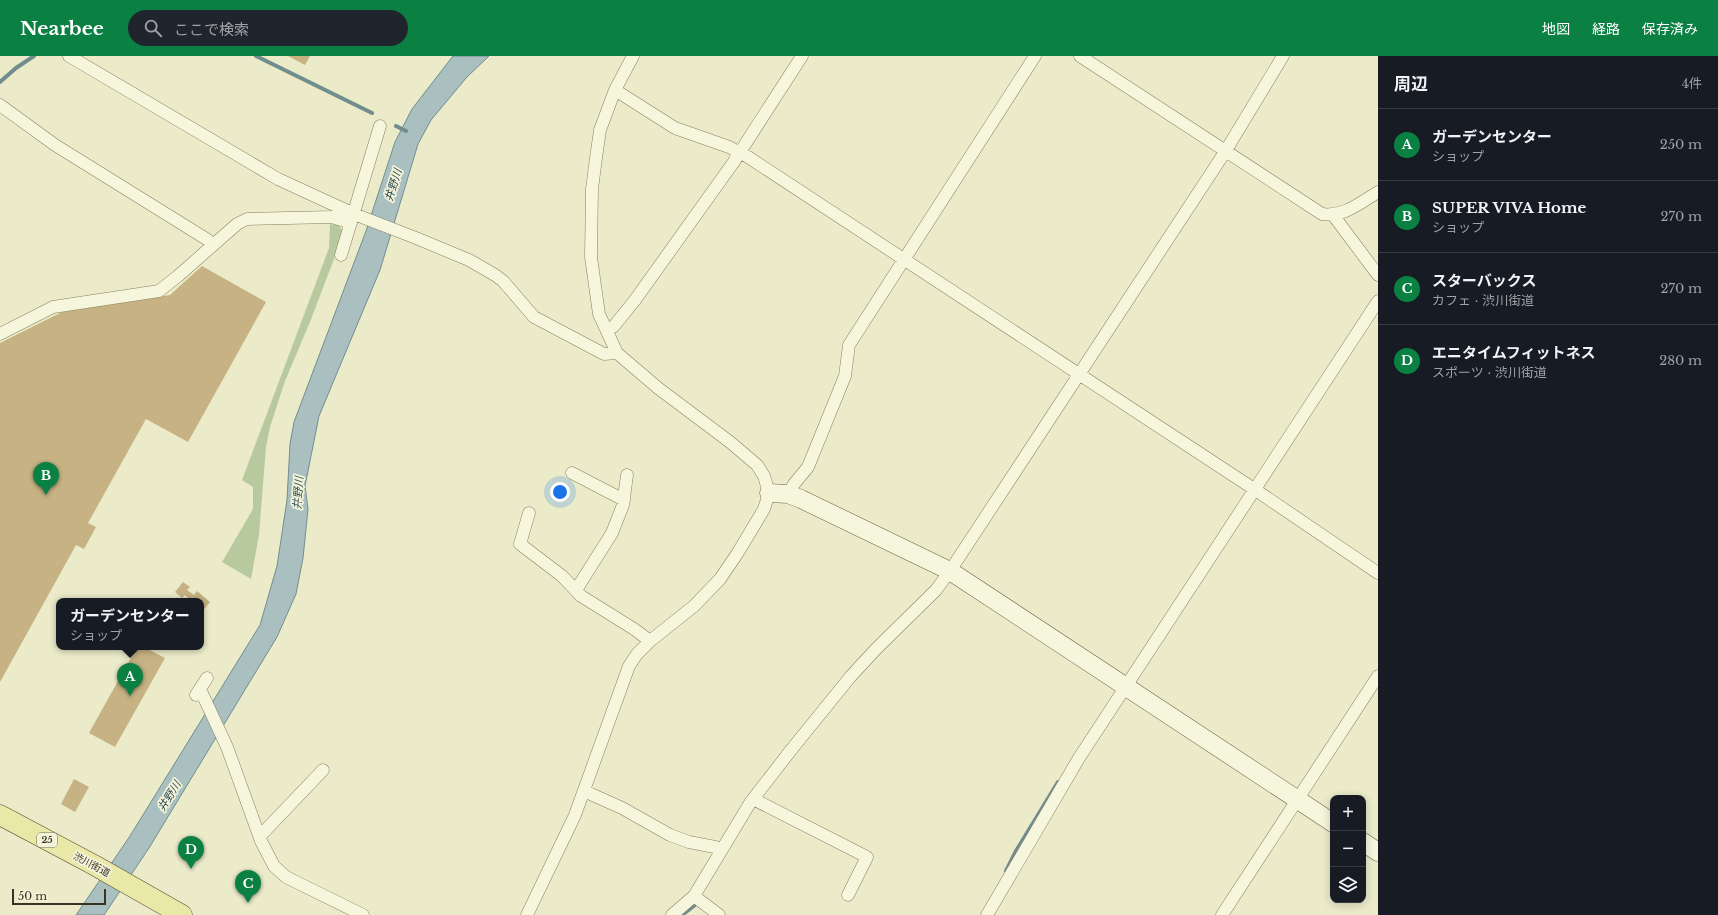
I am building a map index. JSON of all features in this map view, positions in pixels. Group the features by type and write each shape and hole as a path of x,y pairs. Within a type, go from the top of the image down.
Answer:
{"main road":[{"name":"渋川街道","path":"0,815 94,865 182,915"}],"street":[{"path":"69,56 245,161 354,218 404,233 469,260 503,281 534,317 604,354 617,352"},
{"path":"527,915 584,792 629,666 637,654 694,606 720,579 764,509 769,493 764,476 757,465 730,442 658,388 617,352 599,314 591,257 592,189 600,130 615,90 633,56"},
{"path":"607,330 614,326 635,300 739,152 802,56"},
{"path":"788,494 808,467 845,376 849,345 1035,56"},
{"path":"1080,56 1322,214 1333,215 1349,210 1378,192"},
{"path":"672,915 694,896 753,799 791,750 851,676 936,590 950,572 1078,374 1225,152 1283,56"},
{"path":"615,90 675,128 739,152 904,259 1378,573"},
{"path":"0,105 55,144 208,240 212,244"},
{"path":"341,255 354,218 380,126"},
{"path":"1333,215 1378,274"},
{"path":"0,334 53,308 159,291 178,276 212,244 237,224 247,219 332,217 354,218"},
{"path":"987,915 1079,758 1378,301"},
{"path":"572,473 624,500"},
{"path":"576,590 612,533 624,500 627,475"},
{"path":"769,493 788,494 950,572 1330,821"},
{"path":"529,513 520,544 562,576 581,596 634,629 650,642"},
{"path":"1222,915 1378,676"},
{"path":"207,678 199,693 227,747 267,854 274,866 286,877 363,915"},
{"path":"260,836 323,770"},
{"path":"584,792 622,808 670,835 688,842 715,847 721,850"},
{"path":"753,799 867,857 848,895"},
{"path":"1366,844 1378,852"},
{"path":"694,896 719,915"}],"green space":[{"path":"330,224 338,225 342,230 334,259 310,322 285,381 270,427 266,447 259,535 251,579 222,562 253,509 253,487 242,480 329,248"}],"water":[{"name":"井野川","path":"453,56 489,56 467,77 431,120 418,144 380,270 319,416 305,486 308,509 303,558 296,594 277,637 149,848 104,915 76,915 130,836 260,625 277,566 287,500 290,444 294,422 366,231 395,142 412,109"}],"building":[{"path":"288,56 310,56 305,65"},
{"path":"202,266 266,302 188,442 146,419 88,523 96,527 84,549 76,545 0,682 0,343 62,312 170,295"},
{"path":"183,582 190,587 187,590 194,595 197,591 210,602 204,609 204,598 188,598 185,595 182,598 175,592"},
{"path":"135,650 150,650 165,658 115,747 89,733"},
{"path":"74,779 89,787 75,812 61,804"}],"waterway":[{"path":"0,82 16,68 34,56"},
{"path":"256,56 372,113"},
{"path":"396,126 406,131"},
{"path":"1006,871 1016,851 1058,782"},
{"path":"682,915 695,905"}],"place":[{"name":"SUPER VIVA Home","path":"46,495"},
{"name":"ガーデンセンター","path":"130,696"},
{"name":"エニタイムフィットネス","path":"191,869"},
{"name":"スターバックス","path":"248,903"}]}
